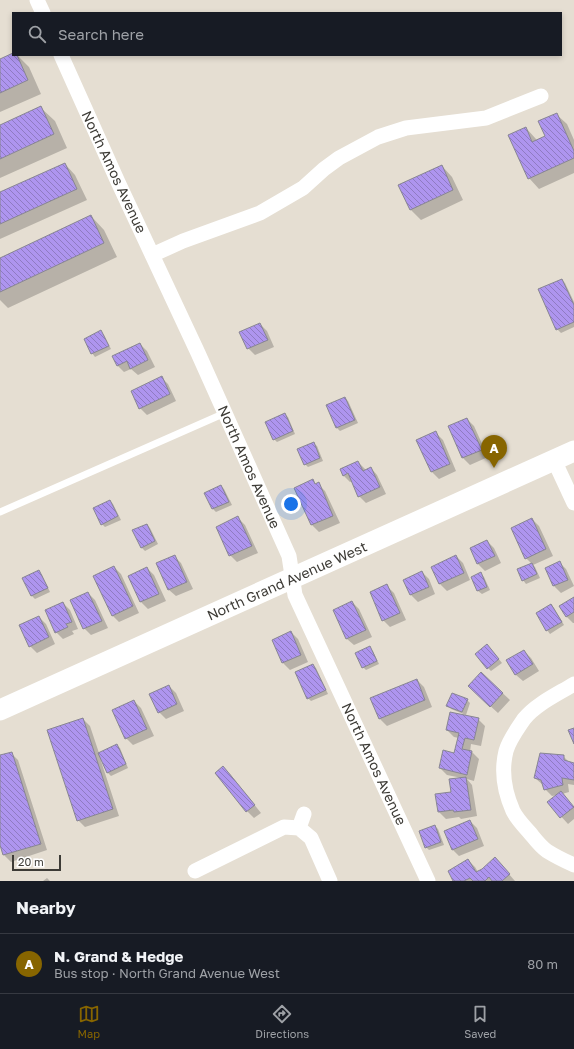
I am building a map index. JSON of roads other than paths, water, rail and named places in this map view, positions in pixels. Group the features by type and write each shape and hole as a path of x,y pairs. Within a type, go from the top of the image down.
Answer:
{"main road":[{"name":"North Grand Avenue West","path":"0,710 574,451"}],"street":[{"path":"37,0 43,12"},
{"name":"North Amos Avenue","path":"61,56 118,182 225,412 289,556 295,595 428,881"},
{"path":"152,255 183,241 260,213 303,188 339,158 378,137 406,128 486,118 541,96"},
{"path":"554,460 574,503"},
{"path":"574,684 542,703 525,718 512,738 506,751 504,769 505,785 508,796 514,812 522,824 536,841 546,850 574,864"},
{"path":"195,871 284,827 302,821 330,881"}],"lane":[{"path":"0,512 225,412"}],"place":[{"name":"N. Grand & Hedge","path":"494,468"}]}
